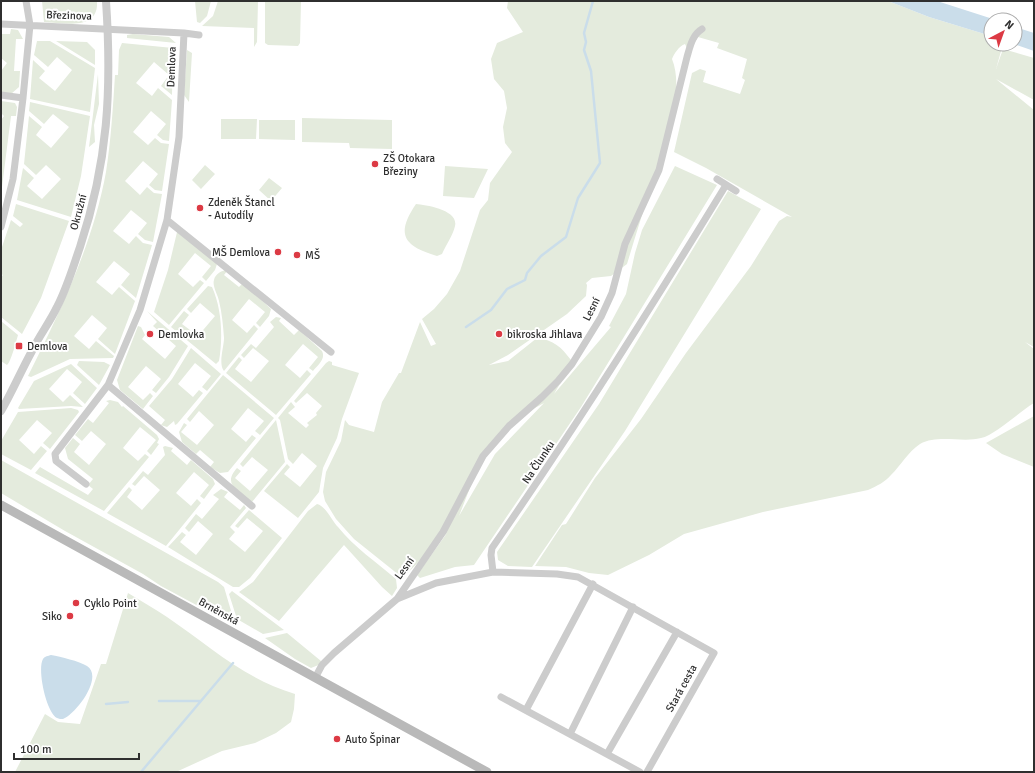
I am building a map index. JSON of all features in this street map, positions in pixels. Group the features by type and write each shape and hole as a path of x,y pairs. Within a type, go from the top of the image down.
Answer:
{"main road":[{"name":"Brněnská","path":"1,504 487,772"}],"street":[{"name":"Březinova","path":"1,227 13,179 23,98 30,25 26,1"},
{"name":"Okružní","path":"1,411 32,350 58,306 85,230 99,177 106,134 109,75 106,1"},
{"name":"Březinova","path":"1,24 108,28"},
{"name":"Demlova","path":"108,28 199,35"},
{"name":"Lesní","path":"396,599 448,525 483,456 509,426 558,381 572,364 601,317 612,293 625,244 659,170 692,40 697,32 702,30"},
{"name":"Demlova","path":"86,484 56,461 55,454 108,386 140,310 167,220 179,137 184,33"},
{"path":"1,95 23,98"},
{"path":"717,179 736,191"},
{"name":"Na Člunku","path":"493,572 490,555 492,548 565,442 726,185"},
{"path":"167,220 331,352"},
{"path":"108,386 252,506"},
{"path":"315,678 322,665 334,653 396,599 436,583 493,572"},
{"name":"Stará cesta","path":"493,572 573,576 593,584 714,653 646,772"},
{"path":"526,710 593,584"},
{"path":"570,734 633,607"},
{"path":"607,754 677,632"},
{"path":"501,697 640,772"}],"shaded area":[{"path":"42,1 97,1 96,11 92,17 86,21 70,24 44,22"},
{"path":"195,1 211,1 207,16 200,23 197,22"},
{"path":"218,1 258,1 257,42 254,47 254,28 202,26 213,16"},
{"path":"265,1 301,1 300,43 298,46 268,45 265,43"},
{"path":"508,1 888,1 929,17 983,34 983,52 1001,52 996,69 1002,52 1013,52 1034,58 1034,100 996,79 1034,110 1034,347 1025,342 1034,349 1034,403 987,436 966,440 942,439 927,441 920,444 886,480 868,490 763,512 684,534 649,555 608,575 589,573 566,567 535,566 562,525 566,524 595,478 641,419 686,353 751,266 779,221 787,216 792,217 706,168 674,152 692,73 700,69 706,71 703,82 740,94 745,80 742,78 747,59 717,48 719,43 698,37 689,52 685,44 679,48 672,59 676,74 676,91 670,128 627,264 611,276 592,278 586,283 586,296 567,314 508,355 489,365 508,361 537,338 553,342 564,351 571,360 571,365 554,394 611,327 609,326 626,294 635,253 642,230 675,166 717,185 581,407 474,565 455,567 420,578 417,575 447,533 403,577 399,575 354,539 336,519 325,501 323,492 326,472 341,441 345,420 349,425 374,432 382,402 399,373 401,373 420,322 431,346 436,344 422,319 434,309 447,294 460,271 480,210 488,200 490,183 512,152 505,143 503,127 507,108 504,91 494,79 491,59 497,43 523,32 507,8","holes":["544,403 495,454 459,516 473,480 501,431 524,414"]},
{"path":"11,29 18,30 23,39 16,39 14,71 20,71 19,87 11,94 1,93 1,71 7,63 1,58 1,34 10,34"},
{"path":"133,34 169,37 176,43 127,38 127,35"},
{"path":"37,41 50,41 95,68 90,112 30,99 33,60 45,71 39,78 55,91 72,70 57,57 48,67 34,55"},
{"path":"56,41 87,42 95,50 95,65"},
{"path":"122,43 173,48 172,95 161,86 169,75 154,62 136,83 152,96 158,88 172,100 169,141 163,140 157,135 166,124 151,111 133,132 148,145 155,138 161,143 169,144 162,191 155,190 149,185 158,174 143,161 125,181 140,195 147,187 154,193 162,194 153,242 145,240 138,234 147,223 131,210 113,231 129,244 136,236 143,243 152,245 136,298 121,285 130,274 114,261 96,282 112,295 119,287 135,301 115,354 98,339 107,328 92,315 74,336 89,349 96,341 114,356 113,358 70,359 31,377 28,376 74,277 93,225 106,172 113,111 115,75 118,75 119,50"},
{"path":"187,50 192,53 189,102 184,95"},
{"path":"98,74 99,104 94,125 95,142 89,147"},
{"path":"1,101 15,103 17,107 16,116 11,116 2,187 1,120 4,116 1,113"},
{"path":"30,102 90,116 81,176 71,217 17,200 23,168 34,178 27,186 42,199 61,179 46,165 36,175 24,164 29,116 42,127 36,135 51,148 69,127 53,114 44,124 29,111"},
{"path":"302,118 392,120 392,149 350,148 349,143 302,142"},
{"path":"221,119 257,119 256,139 221,139"},
{"path":"259,120 295,120 295,140 259,139"},
{"path":"205,165 215,174 201,189 192,180"},
{"path":"445,166 488,169 474,198 443,196"},
{"path":"269,178 282,188 271,201 259,190"},
{"path":"728,191 761,209 625,431 532,567 508,566 498,560 497,552 599,404"},
{"path":"16,204 69,221 41,298 22,334 1,317 1,277 3,275 1,274 1,250 11,220 20,227 23,224 13,216"},
{"path":"416,204 441,209 452,216 455,221 454,229 442,254 437,256 417,248 406,238 406,224"},
{"path":"178,228 217,264 215,270 206,281 202,277 211,266 195,253 178,274 193,287 200,280 204,283 169,325 154,312 168,270"},
{"path":"228,270 224,275 239,287 243,283 271,309 269,316 260,327 256,323 265,312 249,299 232,320 247,333 254,325 258,329 224,371 221,364 224,338 222,319 219,301 214,288 214,282 217,274"},
{"path":"208,286 212,287 220,314 220,352 219,361 216,364 171,327 184,311 189,315 182,324 198,336 215,316 200,303 191,313 187,309"},
{"path":"147,311 188,346 169,377 156,393 152,390 161,379 146,366 128,387 143,400 150,393 153,396 143,409 120,390 117,380 138,326 141,327 145,335 142,339 165,359 176,346 153,326 157,322"},
{"path":"276,317 281,318 279,321 294,335 299,330 322,351 323,357 321,362 313,371 309,368 318,357 303,344 285,365 300,378 307,370 311,374 276,415 226,373 239,357 242,360 235,369 251,382 269,361 253,348 244,358 241,355 251,344 256,348 274,327 270,322"},
{"path":"1,321 18,335 12,356 7,365 1,361"},
{"path":"191,348 221,374 207,391 202,387 211,376 195,363 178,384 193,397 199,390 203,393 177,424 175,425 174,421 167,427 161,425 165,420 149,406 172,379"},
{"path":"79,361 104,362 110,365 99,385 77,365"},
{"path":"329,361 332,362 332,365 359,373 342,419 337,438 323,468 319,492 298,518 264,491 287,464 290,467 284,474 300,487 317,466 302,453 293,464 288,459 280,420 278,418 291,402 295,407 288,413 306,428 309,425 307,423 317,415 316,413 322,406 307,393 296,403 294,401"},
{"path":"71,364 97,388 85,404 73,393 82,382 67,369 49,389 63,402 70,395 83,407 18,408 34,381"},
{"path":"223,375 274,418 260,435 255,431 264,421 248,408 231,429 246,442 252,435 256,438 228,472 220,473 210,467 214,462 200,450 196,454 182,442 179,432 184,423 187,425 181,432 197,445 214,425 199,411 190,422 187,419"},
{"path":"110,400 118,402 122,407 123,406 157,435 159,439 157,443 159,444 151,455 147,451 156,440 140,427 123,448 138,461 145,454 149,457 104,511 35,473 40,467 88,495 93,489 88,485 93,479 68,459 65,448 73,438 80,444 74,452 89,465 106,444 91,431 82,441 75,435 88,419 93,423 109,403 106,401"},
{"path":"71,408 78,410 79,412 50,449 43,443 52,433 37,420 19,440 34,454 41,446 47,451 31,470 1,454 1,441 18,412"},
{"path":"1034,416 1034,467 1002,454 986,443"},
{"path":"276,420 285,462 252,502 234,487 231,483 231,479 237,468 241,471 235,478 250,491 268,470 252,457 243,467 240,464"},
{"path":"163,447 173,448 171,451 187,465 191,460 213,479 215,484 204,499 200,496 209,485 194,472 176,493 191,506 197,499 201,503 166,546 107,513 129,487 132,490 127,497 142,510 160,490 144,476 135,486 132,484 143,471 148,475 165,455"},
{"path":"1,460 218,582 224,587 234,621 215,615 161,586 143,574 65,531 1,493"},
{"path":"221,489 228,492 224,497 240,510 244,505 246,508 230,527 235,532 229,539 245,552 263,531 247,518 238,528 235,526 249,510 282,538 250,578 239,587 233,587 168,547 182,532 186,535 180,542 196,555 213,534 198,521 189,532 185,528 196,514 202,519 219,499 213,495"},
{"path":"317,504 326,511 351,541 396,579 397,588 392,596 344,545 279,621 239,592 253,582 308,511"},
{"path":"232,591 284,630 263,634 237,619 229,594"},
{"path":"128,593 167,617 243,671 276,687 295,694 291,722 276,733 255,743 222,751 176,772 15,772 45,714 58,722 80,724 101,664 106,664"},
{"path":"287,633 321,661 321,664 311,668 295,659 265,638"}],"water":[{"path":"888,1 937,1 983,16 983,34 929,17"},
{"path":"1023,30 1034,33 1034,51 1023,47"},
{"path":"51,655 79,662 87,666 91,671 92,678 86,695 75,710 63,719 57,718 49,708 42,680 41,664 44,658"}],"waterway":[{"path":"466,327 491,310 507,289 525,280 527,273 541,256 566,237 578,198 600,163 591,71 584,50 586,42 584,33 593,1"},
{"path":"141,772 233,663"},
{"path":"159,701 200,701"},
{"path":"106,704 128,702"}],"place":[{"name":"ZŠ Otokara Březiny","path":"375,164"},
{"name":"Zdeněk Štancl - Autodíly","path":"200,208"},
{"name":"MŠ Demlova","path":"278,252"},
{"name":"MŠ","path":"297,255"},
{"name":"Demlovka","path":"150,334"},
{"name":"bikroska Jihlava","path":"499,334"},
{"name":"Demlova","path":"19,346"},
{"name":"Cyklo Point","path":"76,603"},
{"name":"Siko","path":"70,616"},
{"name":"Auto Špinar","path":"337,739"}]}
